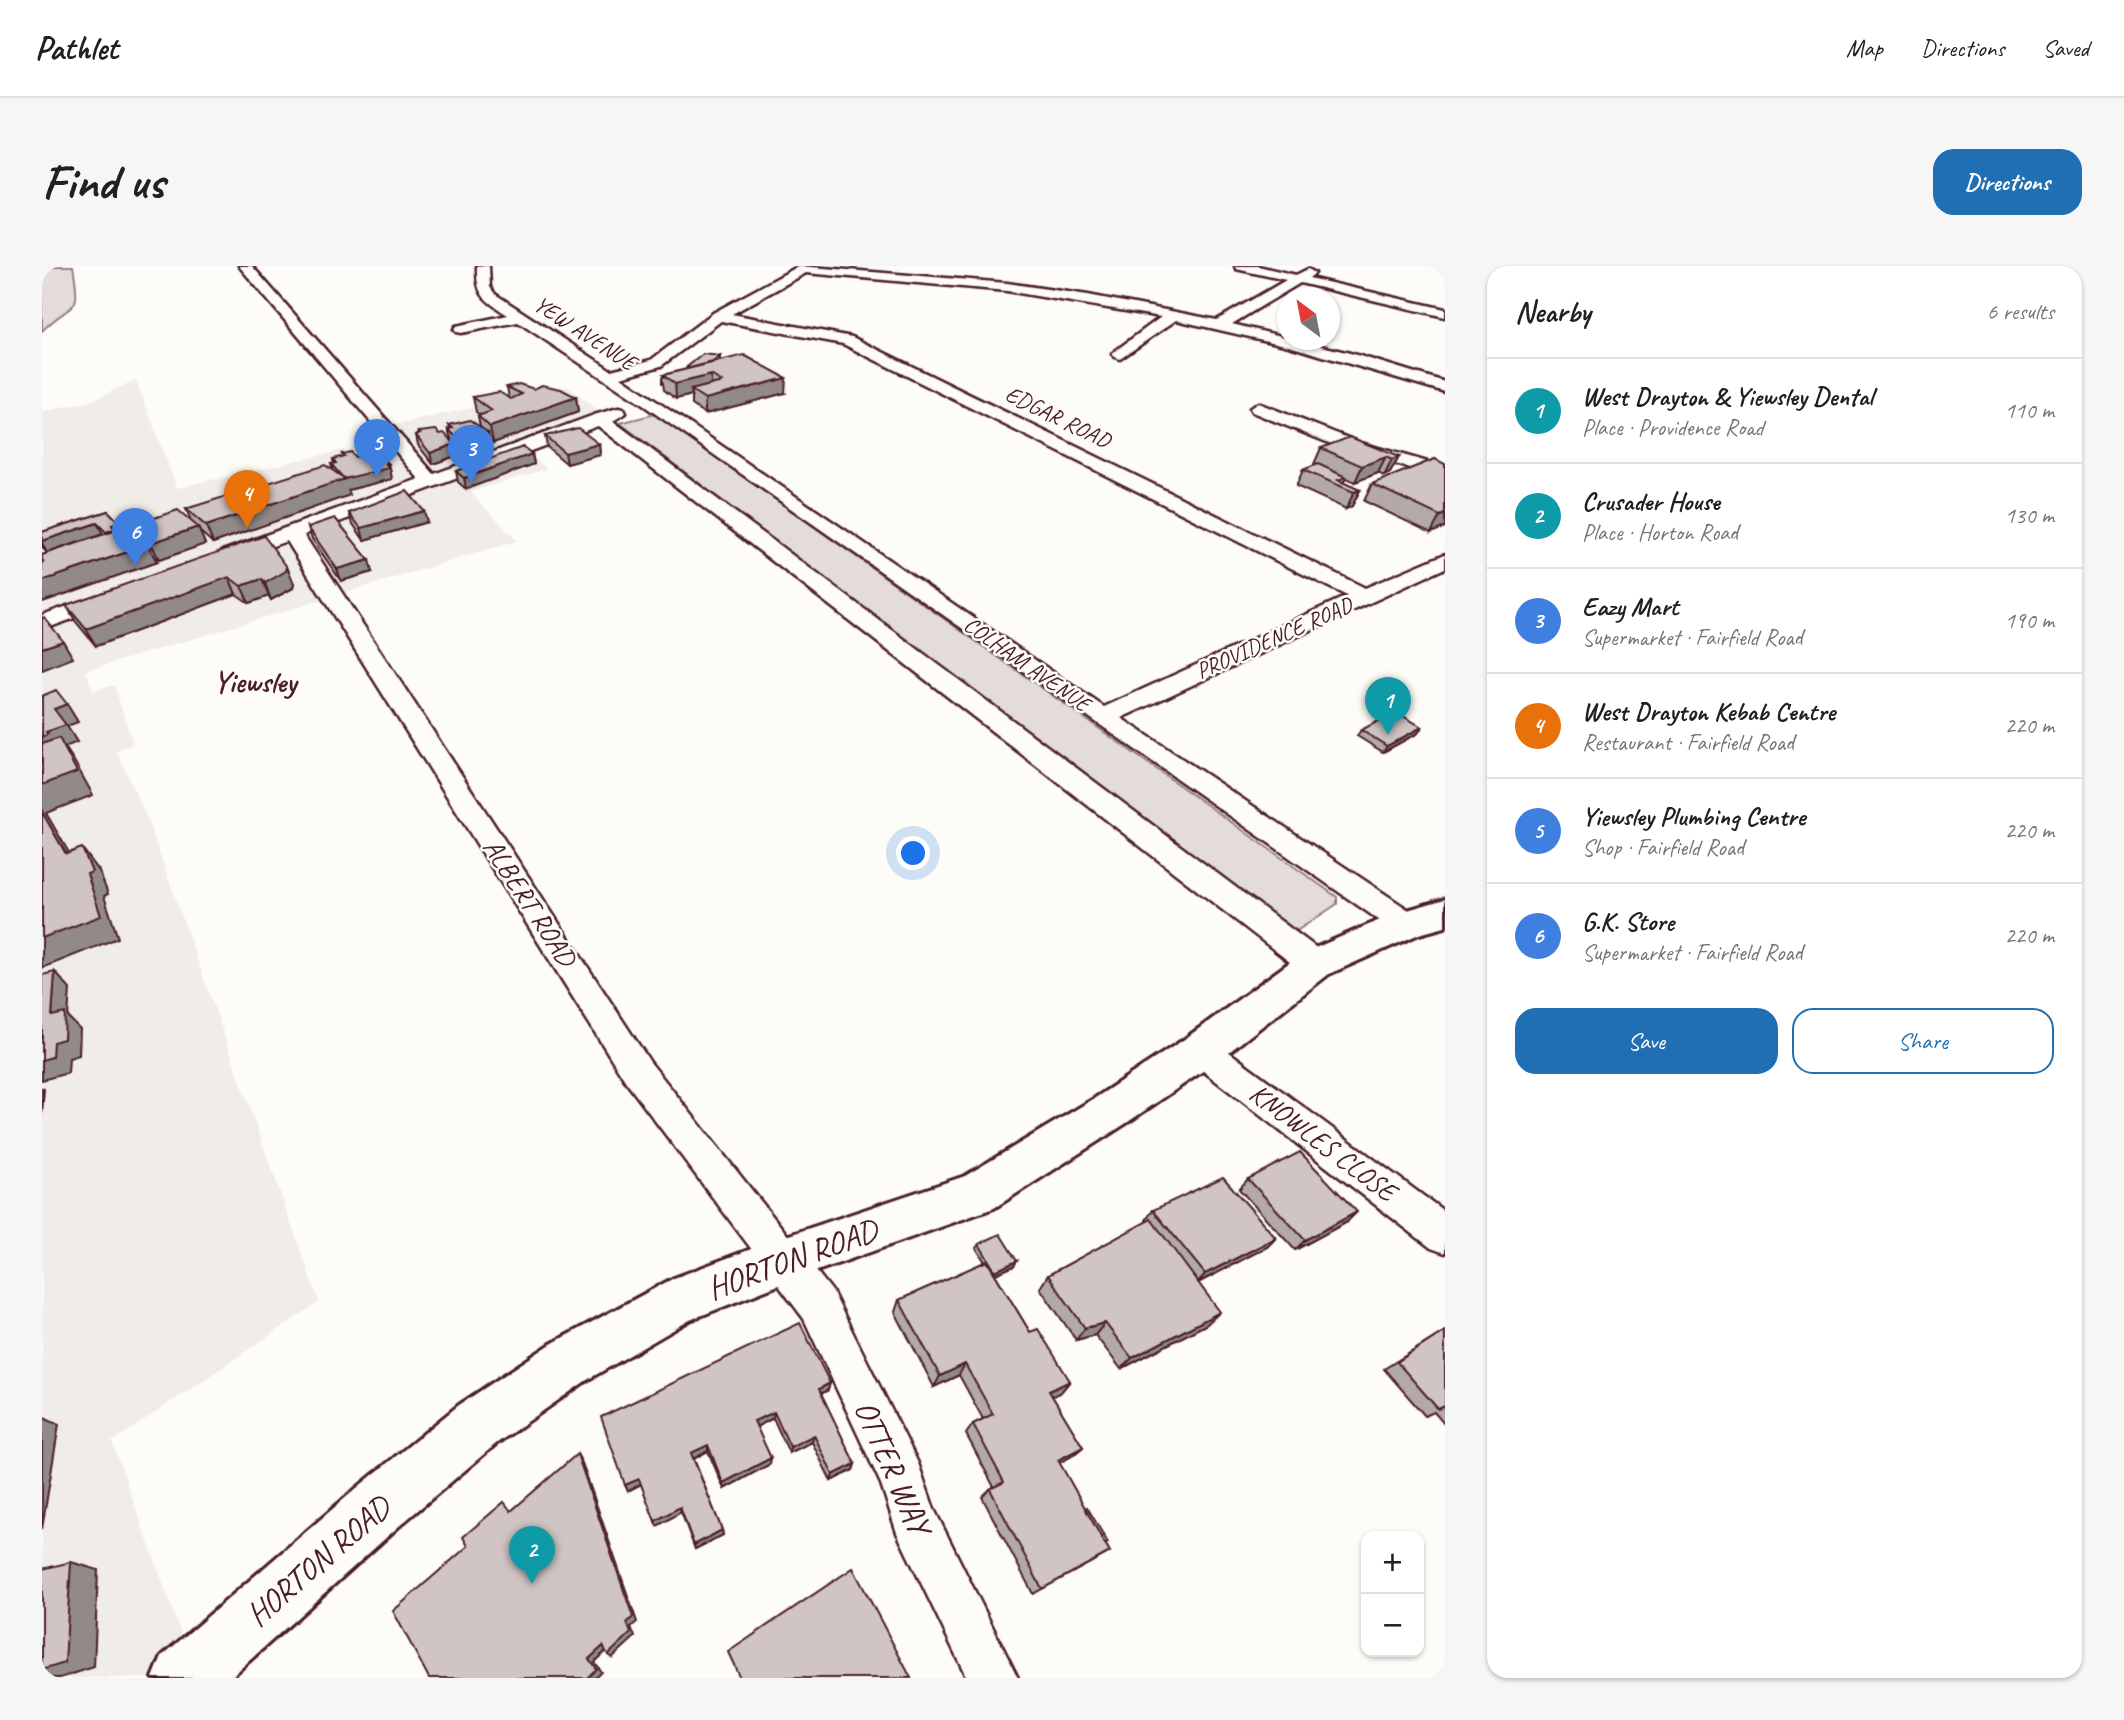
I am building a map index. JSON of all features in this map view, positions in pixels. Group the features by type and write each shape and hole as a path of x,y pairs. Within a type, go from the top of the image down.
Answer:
{"street":[{"path":"245,266 430,481"},
{"name":"YEW AVENUE","path":"483,266 483,287 490,297 649,402"},
{"path":"1241,266 1445,313"},
{"path":"1218,326 1320,266"},
{"path":"609,375 656,363 718,316 807,268 1034,291 1172,316 1387,368 1445,387"},
{"name":"EDGAR ROAD","path":"718,316 847,340 1366,597"},
{"path":"1120,354 1172,316"},
{"path":"461,329 520,317"},
{"path":"209,562 649,402"},
{"name":"COLHAM AVENUE","path":"649,402 1407,924"},
{"path":"1258,408 1355,447 1445,473"},
{"path":"600,419 1315,964"},
{"name":"ALBERT ROAD","path":"292,532 638,1072 786,1259"},
{"name":"PROVIDENCE ROAD","path":"1103,717 1445,560"},
{"path":"42,623 134,589"},
{"name":"HORTON ROAD","path":"184,1678 378,1507 478,1424 525,1391 674,1302 786,1259 978,1193 1110,1111 1201,1050 1315,964 1407,924 1445,913"},
{"name":"KNOWLES CLOSE","path":"1201,1050 1445,1235"},
{"name":"OTTER WAY","path":"786,1259 818,1305 902,1479 913,1517 993,1678"}],"shaded area":[{"path":"42,266 73,266 76,294 72,306 42,331"},
{"path":"136,380 177,488 386,440 379,429 567,386 603,415 522,447 547,469 470,492 517,541 86,671 93,691 114,685 133,744 116,751 146,816 319,1302 112,1442 196,1675 192,1678 42,1678 42,412 91,401"},
{"path":"655,414 1337,897 1337,904 1298,930 1284,928 620,423"}],"building":[{"path":"703,354 720,356 713,362 687,367"},
{"path":"744,355 786,378 705,399 691,390 722,382 711,375 675,384 663,375"},
{"path":"519,384 534,389 542,385 561,389 576,397 490,427 478,416 492,411 473,397 499,392 511,399 522,394 507,387"},
{"path":"470,420 488,433 461,442 448,429 453,428 449,425"},
{"path":"578,428 599,444 565,453 545,436"},
{"path":"436,430 440,434 444,433 455,444 430,453 416,435 419,432"},
{"path":"1350,437 1399,457 1392,460 1386,457 1362,466 1321,448"},
{"path":"523,447 532,454 464,478 456,471"},
{"path":"350,452 355,457 378,452 389,464 386,464 389,468 344,479 331,464 336,463 333,459"},
{"path":"1435,459 1445,464 1445,514 1440,516 1372,484"},
{"path":"1318,464 1346,477 1338,480 1360,490 1354,492 1303,470"},
{"path":"325,465 345,479 206,526 186,509"},
{"path":"407,491 424,511 361,528 349,513"},
{"path":"178,510 198,527 151,543 131,526"},
{"path":"108,511 120,523 112,525 115,529 106,532 97,523 42,541 42,532"},
{"path":"335,518 369,560 337,569 308,527"},
{"path":"129,526 148,545 42,581 42,555"},
{"path":"264,536 287,567 286,571 265,583 262,579 241,586 229,577 86,629 66,605"},
{"path":"44,617 63,641 42,648 42,618"},
{"path":"56,690 67,704 54,709 66,725 46,732 48,734 42,737 42,696"},
{"path":"1396,712 1422,727 1387,746 1361,730"},
{"path":"59,738 77,772 42,785 42,744"},
{"path":"42,812 66,854 82,848 92,872 87,874 101,916 42,938"},
{"path":"55,972 52,1016 65,1013 64,1039 53,1042 52,1057 42,1060 42,975"},
{"path":"1300,1152 1357,1212 1305,1240 1248,1179"},
{"path":"1223,1177 1276,1238 1205,1274 1153,1210"},
{"path":"1151,1219 1220,1312 1132,1358 1105,1323 1085,1328 1048,1275"},
{"path":"1000,1234 1017,1261 995,1271 979,1244"},
{"path":"987,1261 1030,1332 1038,1329 1070,1381 1049,1391 1083,1447 1058,1460 1110,1552 1042,1589 990,1489 1004,1482 973,1424 993,1414 965,1364 940,1376 899,1300"},
{"path":"800,1323 830,1383 819,1389 855,1464 833,1475 814,1435 790,1447 774,1412 754,1421 771,1458 723,1483 708,1445 691,1453 722,1530 694,1545 680,1507 655,1521 639,1479 625,1485 601,1417"},
{"path":"1445,1331 1445,1406 1438,1409 1397,1362"},
{"path":"577,1454 633,1617 627,1623 631,1633 608,1655 603,1646 589,1659 596,1669 587,1678 429,1678 393,1611 468,1546 463,1537 504,1502 511,1511"},
{"path":"1087,1507 1108,1543 1105,1544 1085,1508"},
{"path":"71,1562 65,1663 42,1670 42,1569"},
{"path":"853,1568 911,1678 740,1678 728,1652"}],"place":[{"name":"Yiewsley Plumbing Centre","path":"377,477"},
{"name":"Eazy Mart","path":"471,483"},
{"name":"West Drayton Kebab Centre","path":"247,528"},
{"name":"G.K. Store","path":"135,566"},
{"name":"West Drayton & Yiewsley Dental","path":"1388,735"},
{"name":"Crusader House","path":"532,1584"}],"district":[{"name":"Yiewsley","path":"255,682"}]}
